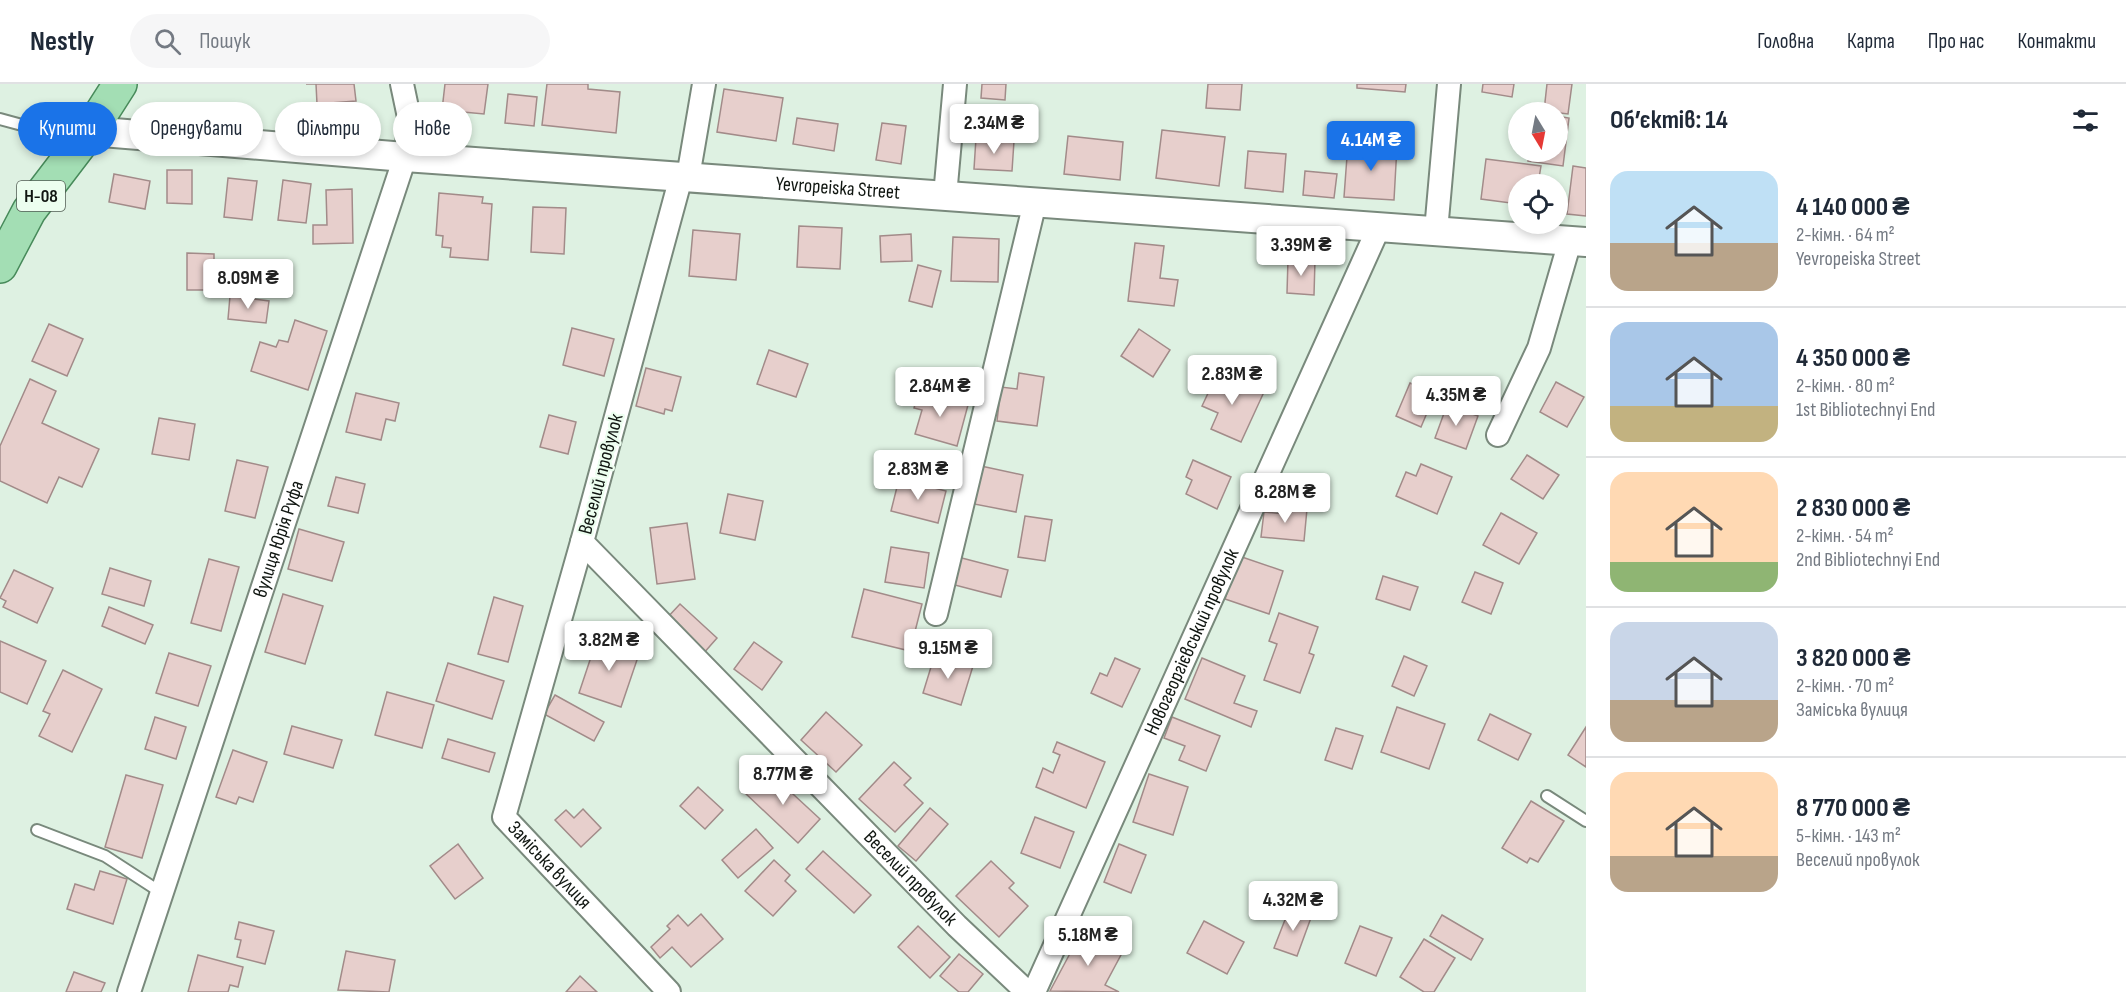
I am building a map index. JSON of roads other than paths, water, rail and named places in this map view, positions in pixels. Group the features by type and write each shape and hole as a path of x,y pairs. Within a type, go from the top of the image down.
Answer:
{"main road":[{"name":"Н-08","path":"108,102 120,84"},
{"name":"Н-08","path":"0,266 29,211 70,156"}],"street":[{"name":"вулиця Юрія Руфа","path":"129,992 405,157 410,123 402,84"},
{"name":"Веселий провулок","path":"704,84 685,177 582,542 957,927 1027,992"},
{"path":"945,196 955,84"},
{"path":"1436,231 1449,84"},
{"name":"Yevropeiska Street","path":"117,132 405,157 1578,241"},
{"path":"936,614 1035,202"},
{"name":"Новогеоргієвський провулок","path":"1034,992 1379,227"},
{"path":"1498,435 1539,348 1578,241"},
{"name":"Заміська вулиця","path":"582,542 504,817 669,992"}],"lane":[{"path":"0,118 18,124"},
{"path":"1547,796 1586,821"},
{"path":"37,830 105,856 162,893"}]}
